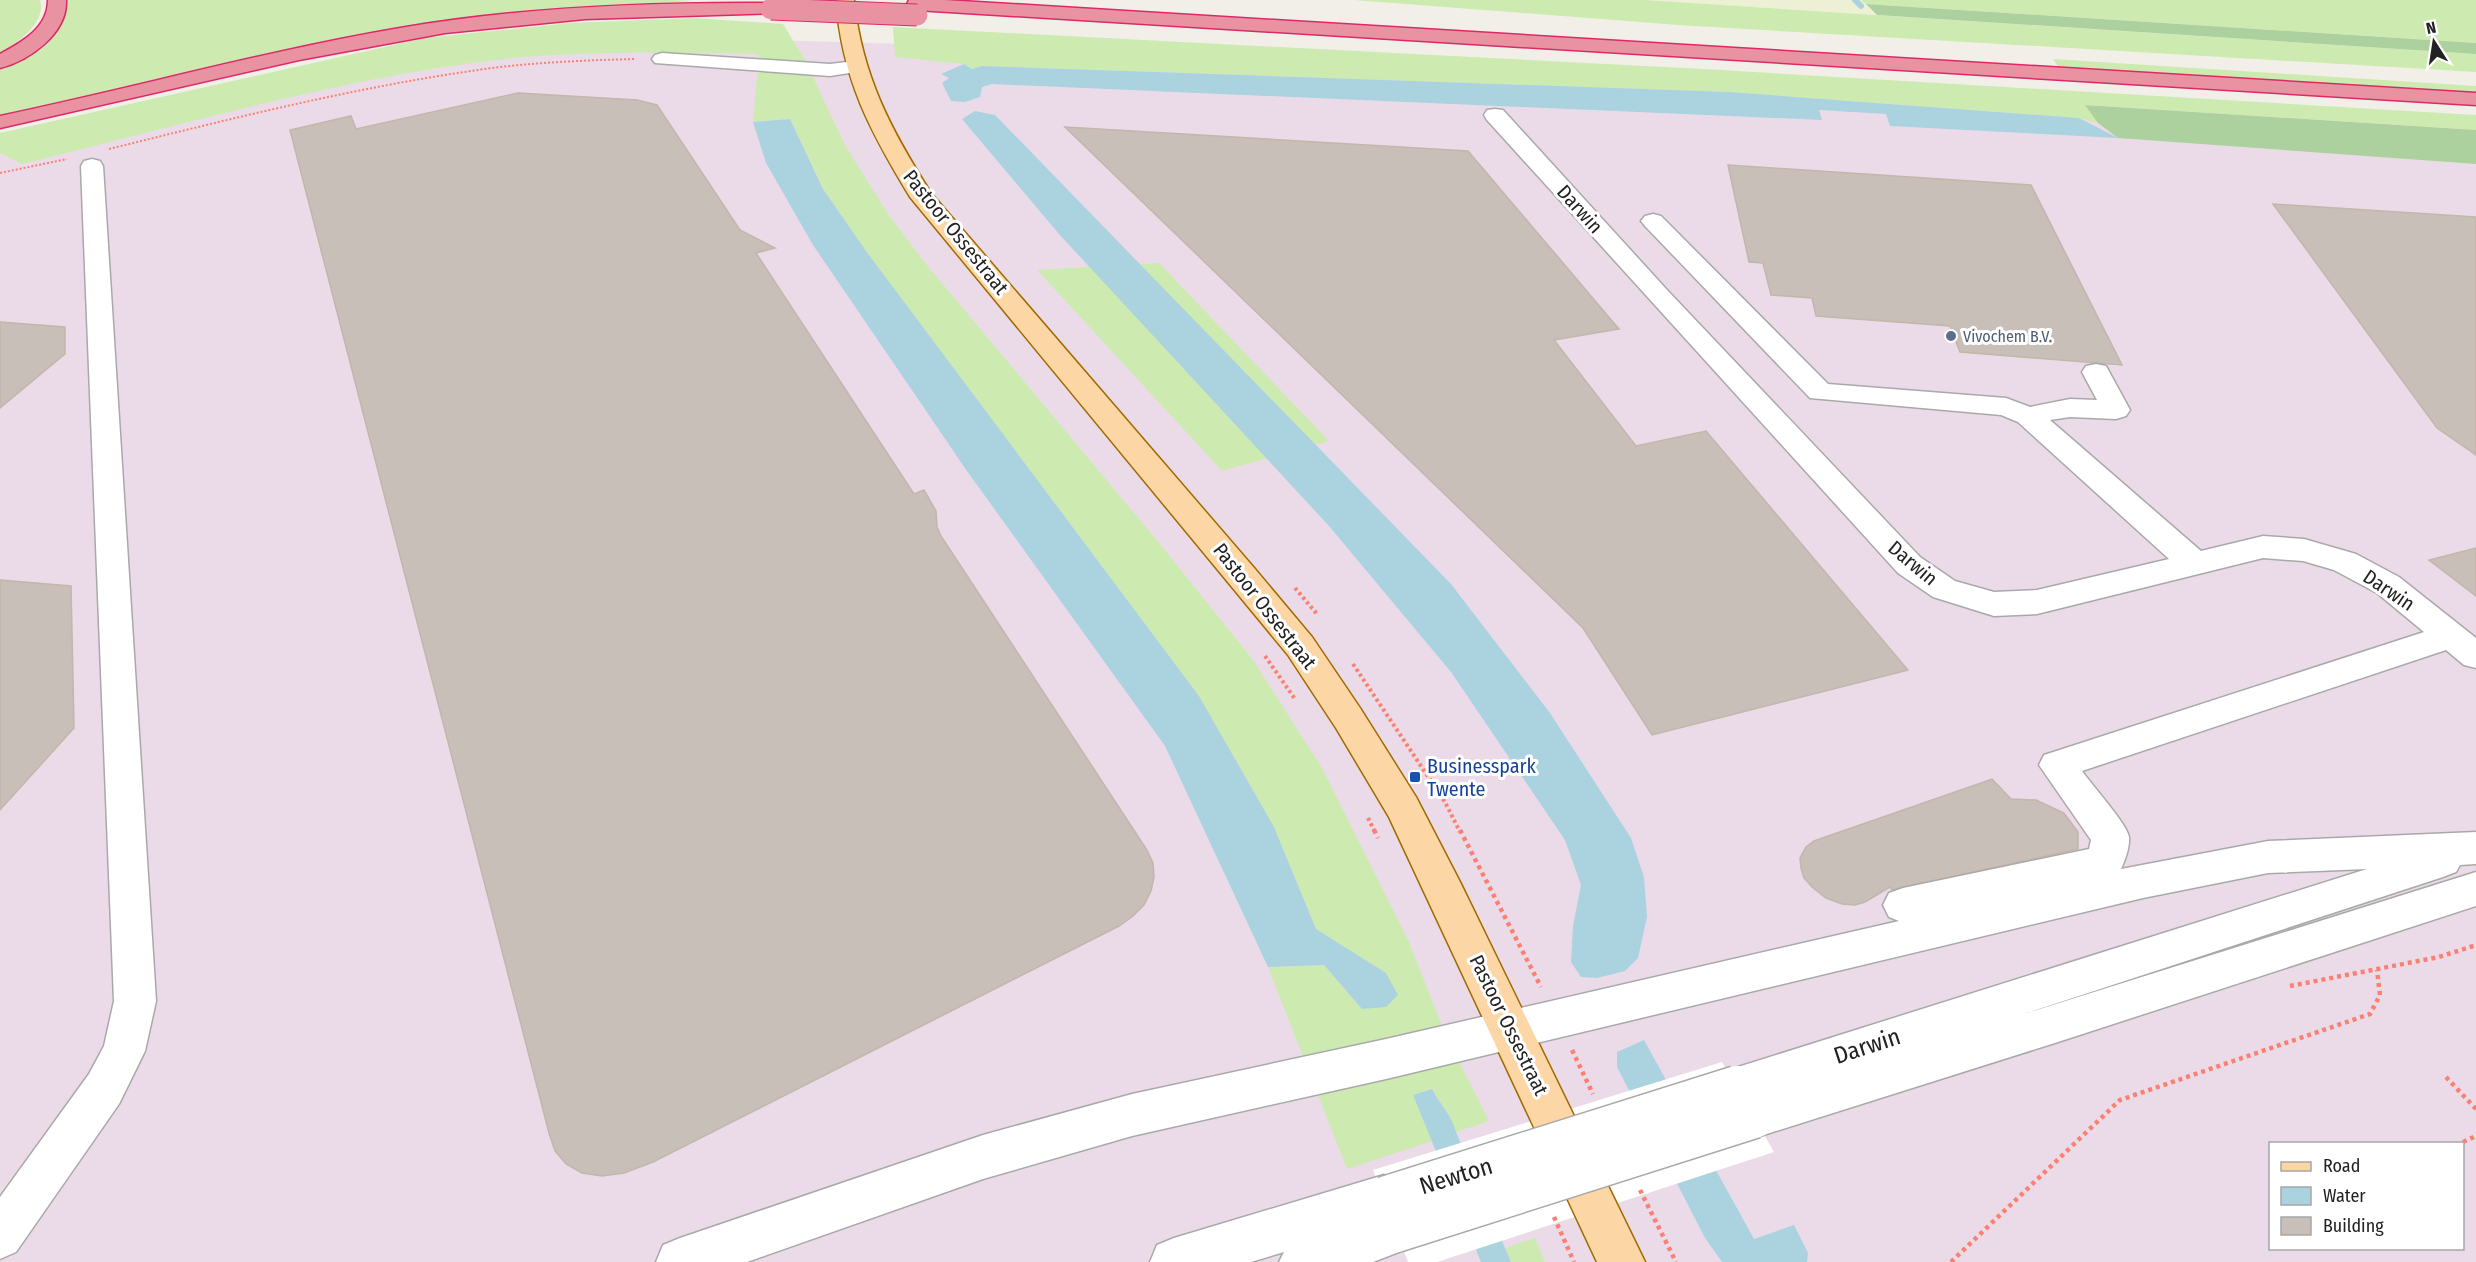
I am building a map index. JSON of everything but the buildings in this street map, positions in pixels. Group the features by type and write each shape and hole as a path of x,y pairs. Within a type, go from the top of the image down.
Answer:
{"highway":[{"path":"0,62 38,38 52,23 58,11 57,0"},
{"path":"836,0 917,10 1022,18 1158,19 2476,99"},
{"path":"1112,0 2476,80"},
{"path":"0,122 81,106 334,46 460,25 638,10 917,10"}],"main road":[{"name":"Pastoor Ossestraat","path":"845,0 847,26 855,67 866,100 884,136 922,196 1300,646 1348,718 1403,808 1621,1262"}],"street":[{"path":"662,59 830,70 855,67"},
{"name":"Darwin","path":"1495,114 1659,296 1909,565 1944,589 1994,604 2037,602 2263,547 2304,550 2345,562 2388,585 2463,646"},
{"path":"0,1236 104,1089 124,1051 135,1001 91,157"},
{"path":"1653,221 1820,392"},
{"path":"1659,296 1716,285"},
{"path":"2028,416 2070,408 2116,411 2096,372"},
{"path":"1762,408 1820,392 2006,407 2028,416 2194,563"},
{"path":"1903,905 2106,862 2110,837 2057,765 2463,646"},
{"path":"680,1262 983,1157 1132,1115 2143,881 2268,857 2476,849"},
{"name":"Darwin","path":"1746,1102 2476,849"},
{"name":"Darwin","path":"1746,1102 2058,1023 2476,889"},
{"name":"Newton","path":"1174,1262 1390,1215 1746,1102"},
{"name":"Newton","path":"1303,1262 1390,1215"}],"path":[{"path":"0,173 91,157 306,101 437,76 575,62 662,59"},
{"name":"Pastoor Ossestraat","path":"1259,649 1297,703"},
{"path":"1367,816 1383,846"},
{"path":"1951,1262 2120,1100 2370,1014 2380,994 2376,970 2439,957 2476,945"},
{"path":"2446,1077 2476,1109"},
{"path":"2463,1142 2476,1136"},
{"path":"1551,1209 1574,1262"}],"shaded area":[{"path":"669,37 903,44 2476,130 2476,1262 0,1262 0,148 346,73"}],"green space":[{"path":"0,0 40,0 41,8 39,17 29,32 0,54"},
{"path":"64,0 696,1 522,11 418,25 319,43 0,116 0,67 61,22 64,15"},
{"path":"1354,0 1644,0 2476,54 2476,72 1678,25"},
{"path":"1644,0 1861,0 1877,15"},
{"path":"1861,0 2476,0 2476,43 1866,4"},
{"path":"1866,4 2476,43 2476,54 1877,15"},
{"path":"694,18 783,24 804,58 845,145 888,214 926,264 1160,544 1253,660 1322,768 1409,942 1446,1036 1489,1121 1456,1132 1449,1115 1432,1089 1413,1095 1432,1141 1347,1169 1268,967 1324,965 1362,1009 1386,973 1316,929 1274,827 1199,696 866,251 823,189 790,119 753,122 759,54 595,53 496,60 436,68 317,91 22,164 0,153 0,133 425,38 570,23"},
{"path":"893,27 1704,69 2476,115 2476,130 2086,105 2098,123 2079,118 1729,92 982,66 972,69 964,64 895,57"},
{"path":"2053,59 2476,86 2476,98 2062,73"},
{"path":"2085,105 2476,130 2476,164 2118,138 2098,123"},
{"path":"1159,263 1329,441 1222,471 1037,270"},
{"path":"1535,1238 1545,1262 1511,1262 1505,1248"}],"water":[{"path":"964,64 972,69 982,66 1729,92 2079,118 2118,138 1890,126 1886,114 1819,110 1822,120 992,84 982,87 980,97 965,102 951,101 942,83 949,78 941,74"},
{"path":"975,111 995,115 1451,584 1550,713 1631,838 1644,877 1647,917 1638,958 1625,971 1597,978 1581,977 1571,962 1573,926 1581,885 1565,840 1451,672 1329,526 1059,234 962,119"},
{"path":"790,119 823,189 866,251 1199,696 1274,827 1316,929 1386,973 1398,995 1386,1007 1362,1009 1324,965 1268,967 1165,746 967,471 813,245 766,163 753,122"},
{"path":"1644,1040 1754,1239 1794,1225 1808,1253 1807,1262 1722,1262 1705,1238 1617,1067 1617,1052"},
{"path":"1432,1089 1451,1120 1511,1262 1481,1262 1413,1095"}],"pier":[{"path":"1722,1062 1774,1152 1437,1262 1408,1262 1373,1170"}],"waterway":[{"path":"1855,0 1861,6"}],"place":[{"name":"Vivochem B.V.","path":"1951,336"},
{"name":"Businesspark Twente","path":"1415,777"}]}
